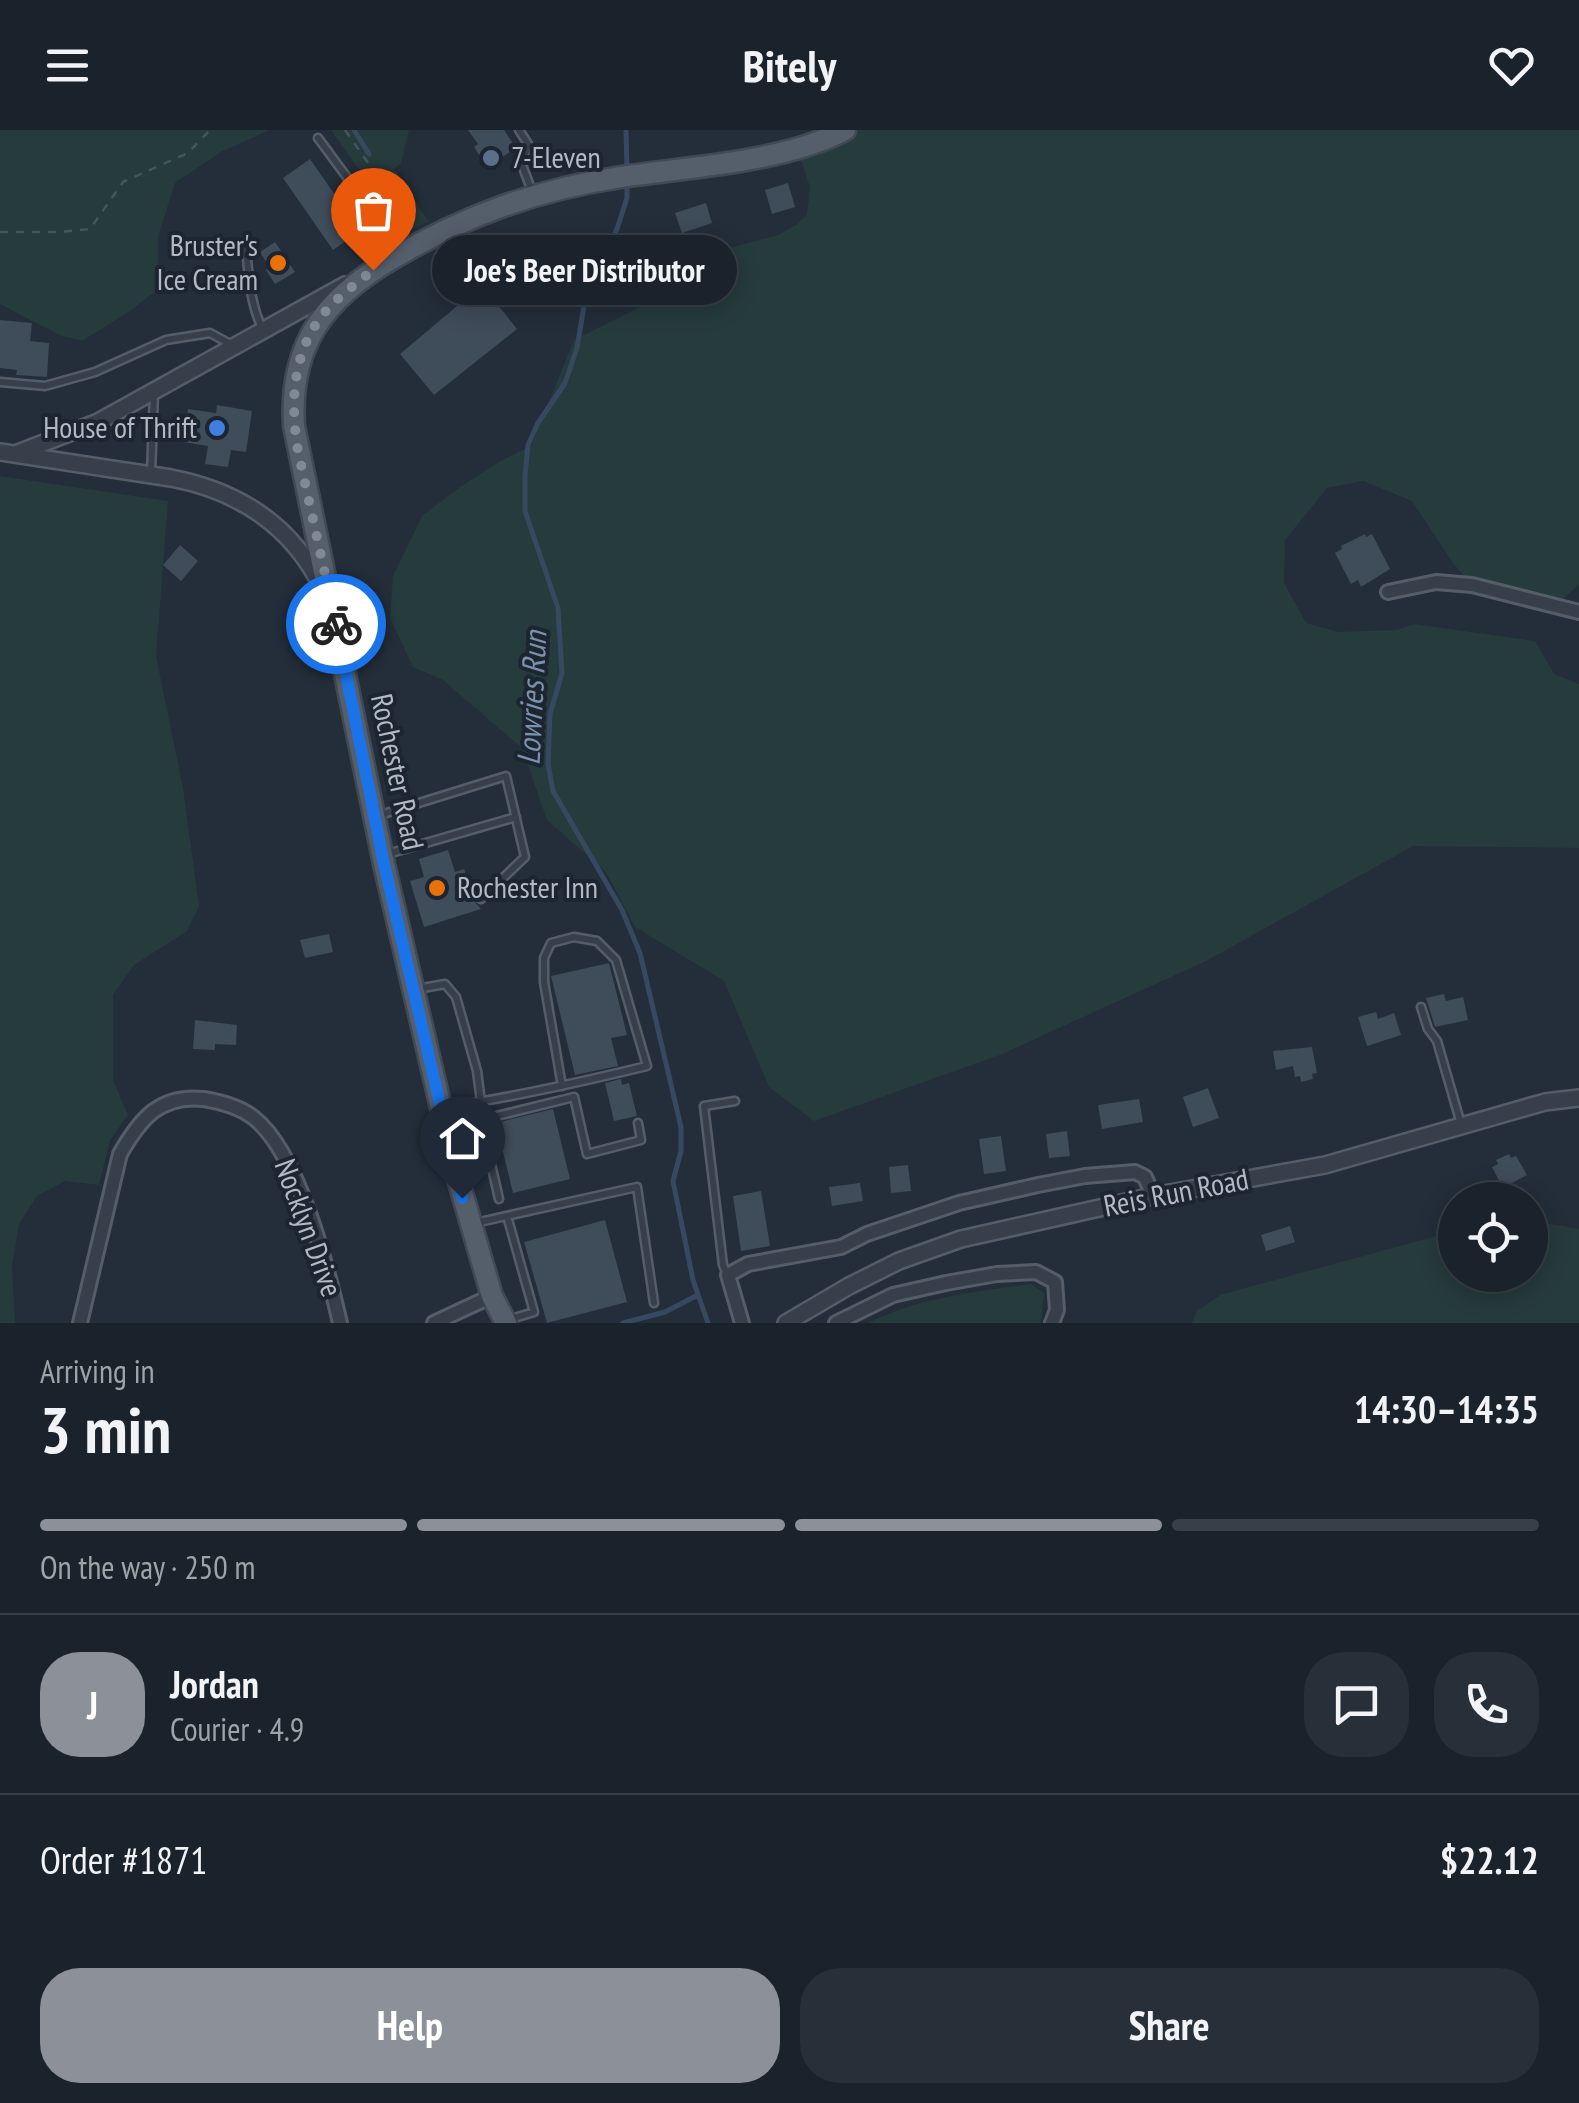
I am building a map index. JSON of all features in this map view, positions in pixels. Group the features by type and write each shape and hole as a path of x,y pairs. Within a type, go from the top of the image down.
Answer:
{"main road":[{"path":"333,611 294,426 296,372 307,340 315,324 340,296 402,252 478,214 534,195 787,151 845,130"},
{"name":"Rochester Road","path":"333,611 383,856 443,1118 469,1225 492,1296 505,1322"}],"street":[{"path":"8,453 98,422 373,270"},
{"name":"Rochester Road","path":"8,453 198,484 226,494 256,510 282,531 319,581 333,611"},
{"path":"1388,592 1436,582 1472,585 1579,612"},
{"name":"Nocklyn Drive","path":"80,1323 120,1154 145,1116 187,1097 237,1107 266,1129 280,1147 309,1215 340,1323"},
{"name":"Reis Run Road","path":"786,1323 899,1261 961,1239 1152,1196 1324,1165 1545,1102 1579,1098"},
{"path":"742,1323 728,1275 748,1264 841,1246 959,1203 1054,1182 1135,1172 1145,1177 1152,1196"},
{"path":"836,1323 893,1295 997,1274 1036,1272 1054,1282 1057,1310 1052,1323"},
{"path":"434,1323 492,1296"}],"lane":[{"path":"519,130 528,144 522,165 534,195"},
{"path":"318,138 402,252"},
{"path":"246,249 252,299 264,331"},
{"path":"0,382 45,386 95,372 166,340 210,333 236,346"},
{"path":"151,476 154,392"},
{"path":"375,816 506,776 525,857 481,899"},
{"path":"383,856 516,818"},
{"path":"443,1118 481,1102 562,1086 648,1066 616,960 597,941 574,937 552,944 544,958 544,982 562,1086"},
{"path":"414,990 445,984 456,997 477,1071 481,1102"},
{"path":"1421,1006 1428,1030 1437,1041 1461,1125"},
{"path":"443,1118 481,1120 574,1097 587,1154 641,1140 638,1123"},
{"path":"728,1275 704,1106 736,1101"},
{"path":"481,1120 499,1200"},
{"path":"469,1225 637,1187 654,1303"},
{"path":"505,1322 534,1312 507,1216"}],"path":[{"path":"0,232 90,228 123,182 188,153 210,130"},
{"path":"345,130 386,187 367,204"}],"green space":[{"path":"0,130 269,130 221,152 175,183 158,237 158,289 82,341 59,335 0,304"},
{"path":"331,130 409,130 401,163 394,169 428,221 404,233"},
{"path":"845,130 1579,130 1579,584 1555,607 1472,585 1412,501 1363,481 1327,488 1285,540 1284,583 1306,623 1338,632 1397,630 1414,624 1535,641 1554,674 1579,684 1579,848 1413,846 1206,961 1000,1055 814,1121 769,1087 724,981 635,927 606,872 547,820 522,748 443,680 413,667 390,618 393,576 422,516 499,462 531,446 574,340 668,293 691,262 778,235 796,225 807,215 810,187 797,148"},
{"path":"0,476 168,501 156,656 183,788 199,906 187,931 134,965 113,995 113,1080 128,1115 110,1140 99,1185 65,1181 37,1196 19,1224 12,1267 15,1323 0,1323"},
{"path":"1548,1223 1579,1229 1579,1323 1192,1323 1197,1311 1220,1295 1438,1236 1438,1292 1548,1292"},
{"path":"1031,1284 1044,1293 1041,1323 868,1323 928,1301"}],"building":[{"name":"7-Eleven","path":"468,130 504,130 516,148 487,167"},
{"path":"310,159 360,231 333,250 283,178"},
{"path":"788,183 795,207 772,214 765,190"},
{"path":"706,203 712,223 682,233 675,213"},
{"name":"Bruster's Ice Cream","path":"275,242 295,272 275,284 260,252"},
{"path":"482,285 517,329 434,395 400,354"},
{"path":"0,320 32,323 30,341 49,343 47,377 16,375 17,370 0,368"},
{"name":"House of Thrift","path":"217,405 252,411 246,452 231,450 228,467 205,464 208,446 183,442 188,409 216,413"},
{"path":"1365,534 1372,534 1390,569 1361,587 1358,580 1351,584 1335,553"},
{"path":"180,545 198,561 181,581 163,565"},
{"name":"Rochester Inn","path":"448,850 455,872 464,869 472,896 476,895 475,902 481,909 424,927 410,881 424,877 419,859"},
{"path":"329,934 333,952 305,958 300,940"},
{"path":"609,963 627,1035 611,1038 618,1066 575,1075 551,976"},
{"path":"1444,994 1446,1001 1463,997 1468,1020 1435,1027 1426,998"},
{"path":"1376,1012 1378,1019 1394,1013 1401,1035 1367,1046 1358,1017"},
{"path":"195,1020 237,1025 236,1045 215,1044 215,1050 193,1049"},
{"path":"1312,1047 1317,1073 1312,1074 1313,1079 1301,1082 1300,1076 1295,1077 1293,1066 1276,1070 1273,1051"},
{"path":"621,1079 622,1085 629,1083 637,1116 614,1121 605,1083"},
{"path":"1208,1088 1219,1118 1193,1127 1183,1097"},
{"path":"1139,1099 1143,1122 1102,1129 1098,1105"},
{"path":"553,1109 570,1179 513,1193 496,1123"},
{"path":"1067,1131 1070,1156 1049,1158 1046,1134"},
{"path":"1001,1136 1006,1171 984,1174 979,1139"},
{"path":"1509,1154 1511,1158 1516,1156 1527,1175 1514,1182 1500,1182 1492,1167 1498,1164 1496,1160"},
{"path":"908,1165 911,1191 891,1193 889,1167"},
{"path":"860,1183 863,1201 832,1206 829,1187"},
{"path":"761,1191 770,1246 741,1251 733,1196"},
{"path":"605,1220 627,1302 547,1323 524,1242"},
{"path":"1290,1226 1295,1242 1266,1251 1261,1235"}],"waterway":[{"path":"354,130 369,154"},
{"name":"Lowries Run","path":"626,130 627,172"},
{"name":"Lowries Run","path":"627,183 627,198 618,226 584,306 577,348 565,383 528,445 525,511 558,608 562,673 550,714 548,764 553,791 622,910 640,953 681,1127 681,1151 673,1181 693,1280 708,1323"},
{"path":"623,1323 665,1312 698,1295"}],"way so far":[{"path":"336,624 294,426 296,372 315,324 340,296 373,270"}],"place":[{"name":"7-Eleven","path":"491,158"},
{"name":"Bruster's Ice Cream","path":"278,263"},
{"name":"Joe's Beer Distributor","path":"373,270"},
{"name":"House of Thrift","path":"217,428"},
{"name":"Rochester Inn","path":"437,888"}],"route":[{"path":"336,624 384,864 462,1198"}]}
